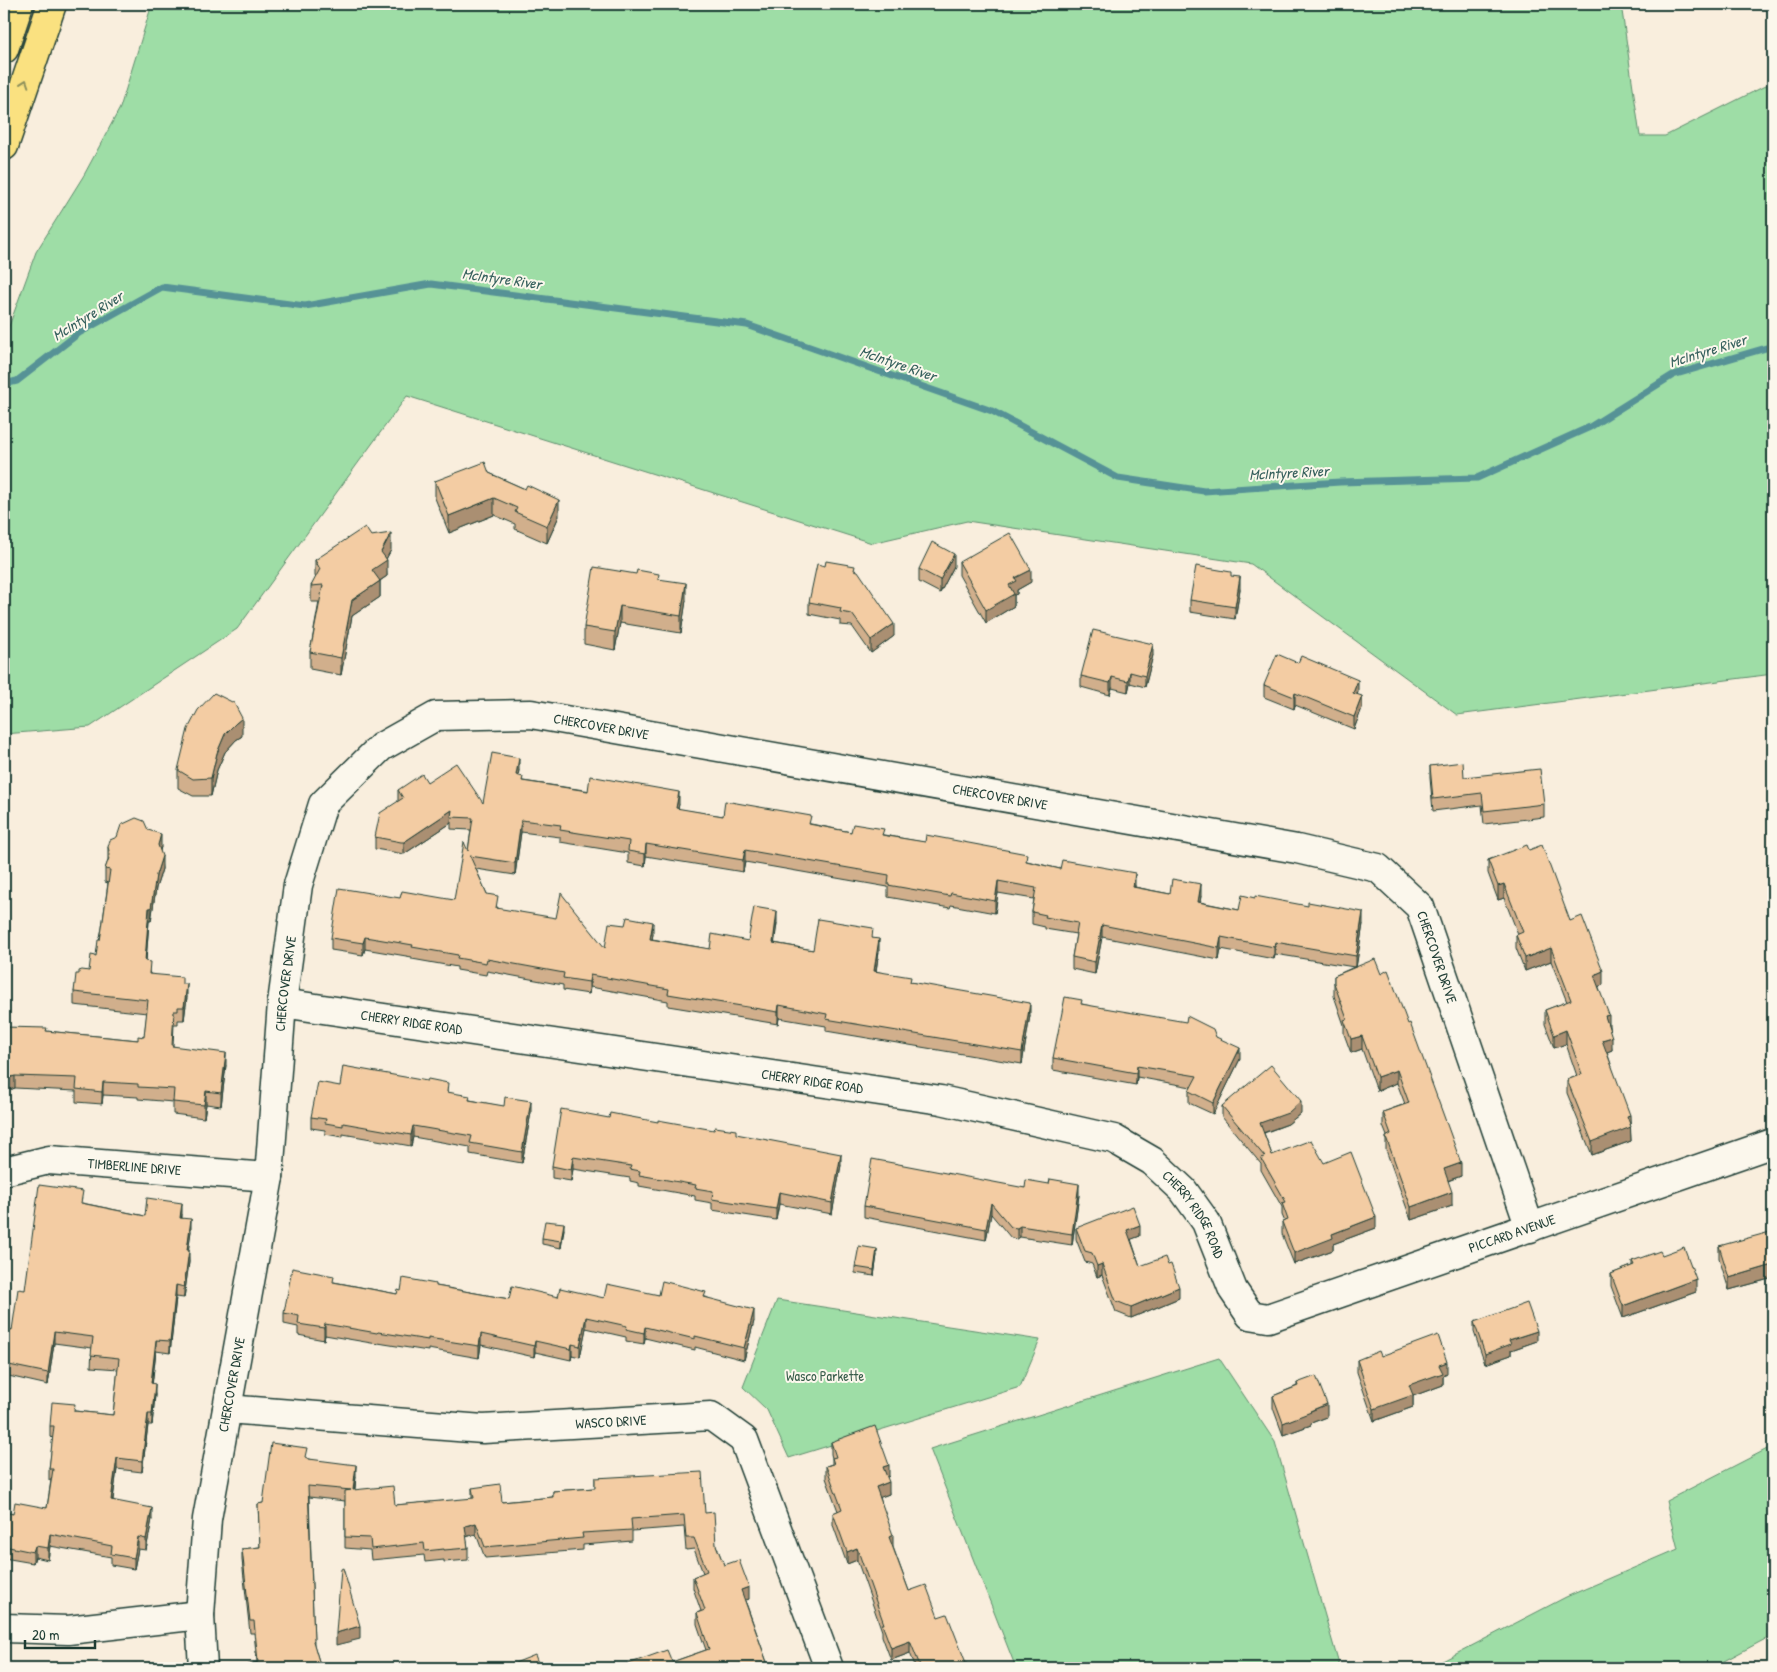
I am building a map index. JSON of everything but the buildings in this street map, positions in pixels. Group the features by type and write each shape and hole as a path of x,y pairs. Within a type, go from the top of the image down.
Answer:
{"highway":[{"path":"4,49 19,4"},
{"path":"4,146 52,4"}],"street":[{"name":"CHERCOVER DRIVE","path":"203,1668 200,1615 207,1519 268,1176 282,1003 298,885 323,804 382,747 436,716 530,714 1297,849 1378,868 1420,907 1530,1228"},
{"name":"CHERRY RIDGE ROAD","path":"282,1003 941,1100 1114,1140 1152,1162 1183,1190 1206,1222 1233,1290 1250,1315"},
{"name":"PICCARD AVENUE","path":"1250,1315 1268,1318 1773,1143"},
{"name":"TIMBERLINE DRIVE","path":"4,1171 49,1160 268,1176"},
{"name":"WASCO DRIVE","path":"227,1409 483,1429 711,1416 744,1440 829,1668"},
{"path":"4,1628 68,1630 200,1615"}],"green space":[{"path":"152,4 1621,4 1640,136 1665,136 1773,82 1773,674 1457,715 1251,564 967,521 872,543 407,396 237,629 90,727 4,734 4,340 36,252 84,175 120,108"},
{"name":"Wasco Parkette","path":"777,1300 1040,1340 1020,1387 789,1458 767,1410 743,1387"},
{"path":"1219,1358 1275,1442 1340,1668 1016,1668 930,1449"},
{"path":"1773,1446 1773,1635 1711,1668 1429,1668 1566,1597 1678,1549 1666,1501"}],"waterway":[{"name":"McIntyre River","path":"4,384 17,381 79,333 162,287 305,306 431,284 747,325 992,411 1118,478 1204,491 1340,482 1477,478 1590,427 1673,375 1773,346"}]}
